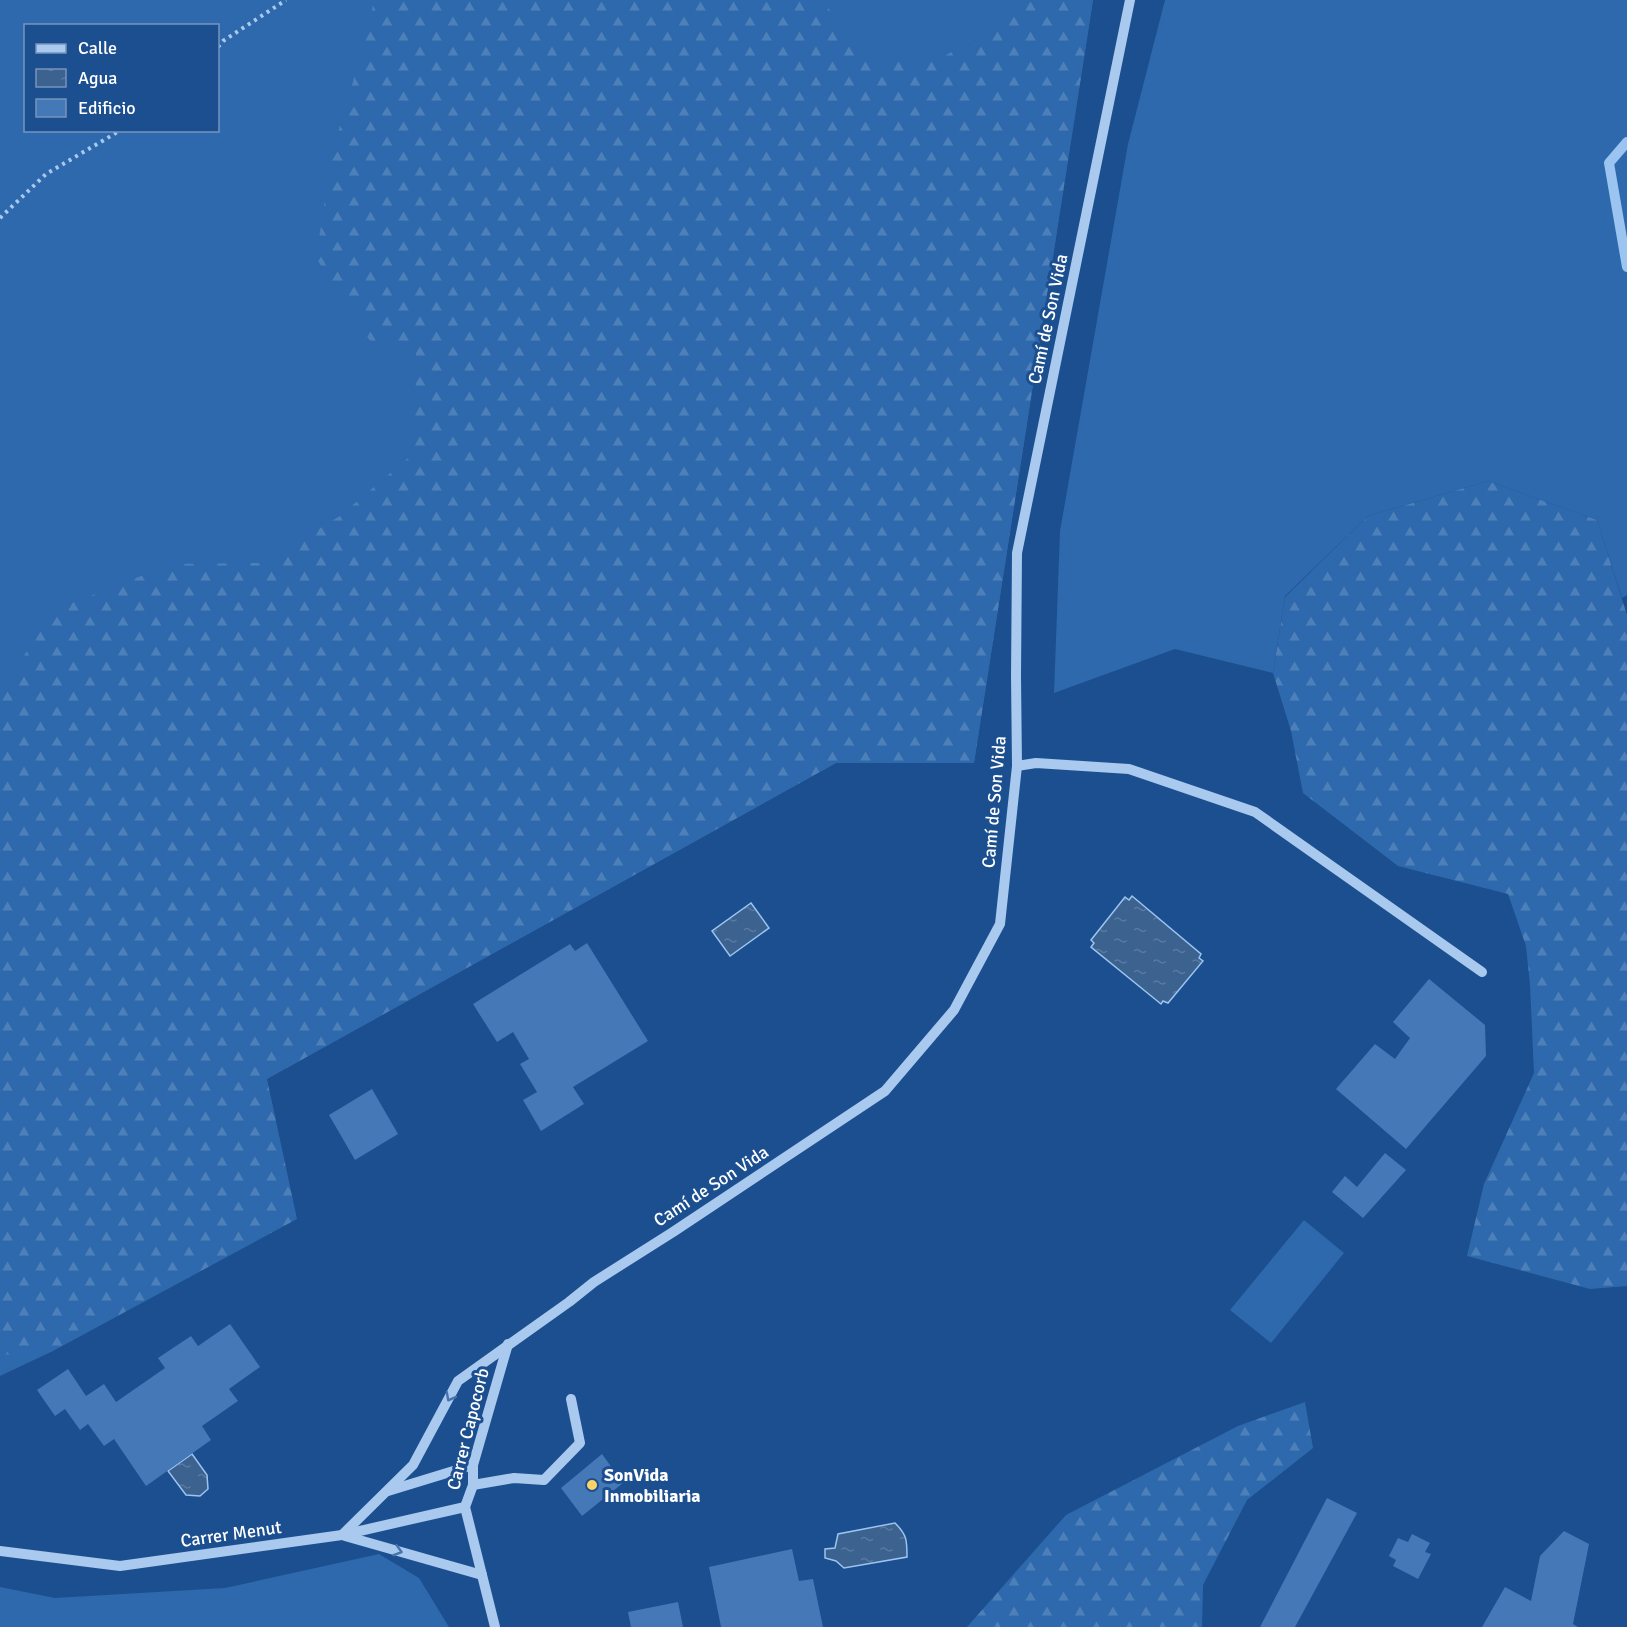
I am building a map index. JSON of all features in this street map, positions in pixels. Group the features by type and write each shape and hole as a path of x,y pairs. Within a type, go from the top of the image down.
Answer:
{"street":[{"name":"Camí de Son Vida","path":"342,1535 413,1465 458,1381 594,1282 885,1091 954,1010 1000,924 1017,766 1017,553 1130,0"},
{"path":"1017,766 1036,762 1129,769 1255,812 1482,972"},
{"name":"Carrer Capocorb","path":"495,1627 465,1507 473,1485 473,1465 508,1344"},
{"path":"473,1485 514,1478 544,1480 580,1443 571,1399"},
{"path":"386,1491 473,1465"},
{"name":"Carrer Menut","path":"0,1551 120,1566 342,1535 465,1507"},
{"path":"342,1535 482,1575"}],"path":[{"path":"219,46 286,0"},
{"path":"0,218 46,174 118,132"}],"green space":[{"path":"0,0 1093,0 974,763 836,763 0,1227"},
{"path":"374,0 822,0 866,56 942,58 1031,0 1093,0 974,763 836,763 267,1079 297,1219 53,1351 0,1355 0,692 54,610 172,564 263,563 340,516 415,452 416,351 370,341 316,258 332,153 367,34"},
{"path":"1165,0 1627,0 1627,595 1622,598 1597,520 1488,481 1368,516 1285,596 1273,673 1175,649 1054,693 1060,531 1128,144"},
{"path":"1488,481 1597,520 1627,615 1627,1286 1590,1289 1467,1256 1484,1184 1534,1073 1526,946 1508,894 1398,866 1303,793 1291,731 1273,673 1285,597 1368,516"},
{"path":"1304,1220 1344,1253 1271,1343 1230,1310"},
{"path":"0,1264 53,1351 0,1376"},
{"path":"1305,1402 1313,1448 1247,1500 1203,1585 1202,1627 967,1627 1066,1515 1238,1426"},
{"path":"379,1554 419,1578 449,1627 0,1627 0,1587 55,1598 225,1588"}],"water":[{"path":"1132,896 1201,954 1199,958 1203,961 1168,1003 1163,1001 1161,1004 1091,947 1094,943 1091,940 1125,897 1129,900"},
{"path":"751,903 769,928 730,956 712,931"},
{"path":"192,1454 207,1475 208,1489 200,1496 186,1495 168,1471"},
{"path":"895,1523 906,1538 907,1557 844,1568 836,1561 825,1558 825,1549 835,1548 838,1534"}],"building":[{"path":"587,943 648,1041 573,1087 584,1104 541,1131 523,1100 537,1092 520,1064 529,1059 513,1032 497,1042 473,1004 570,944 575,951"},
{"path":"1429,979 1485,1025 1486,1056 1406,1149 1336,1089 1375,1044 1395,1059 1410,1038 1393,1022"},
{"path":"372,1089 398,1134 355,1160 329,1115"},
{"path":"1385,1153 1406,1170 1363,1218 1332,1192 1345,1176 1357,1187"},
{"path":"230,1324 260,1367 229,1389 238,1401 202,1426 211,1440 146,1486 114,1439 104,1446 88,1424 80,1430 65,1409 55,1416 37,1390 68,1369 86,1396 104,1384 116,1402 165,1368 158,1358 191,1336 198,1346"},
{"name":"SonVida Inmobiliaria","path":"602,1454 623,1483 582,1516 561,1488"},
{"path":"1327,1498 1357,1513 1295,1627 1260,1627"},
{"path":"1564,1531 1589,1544 1573,1624 1578,1627 1482,1627 1505,1587 1531,1601 1540,1556"},
{"path":"1412,1534 1430,1543 1425,1552 1431,1554 1418,1579 1393,1566 1396,1560 1389,1556 1398,1538 1408,1542"},
{"path":"792,1549 799,1581 813,1579 823,1627 721,1627 709,1567"},
{"path":"678,1602 683,1627 631,1627 628,1612"}],"waterway":[{"path":"1627,142 1609,163 1627,267"}],"place":[{"name":"SonVida Inmobiliaria","path":"592,1485"}]}
